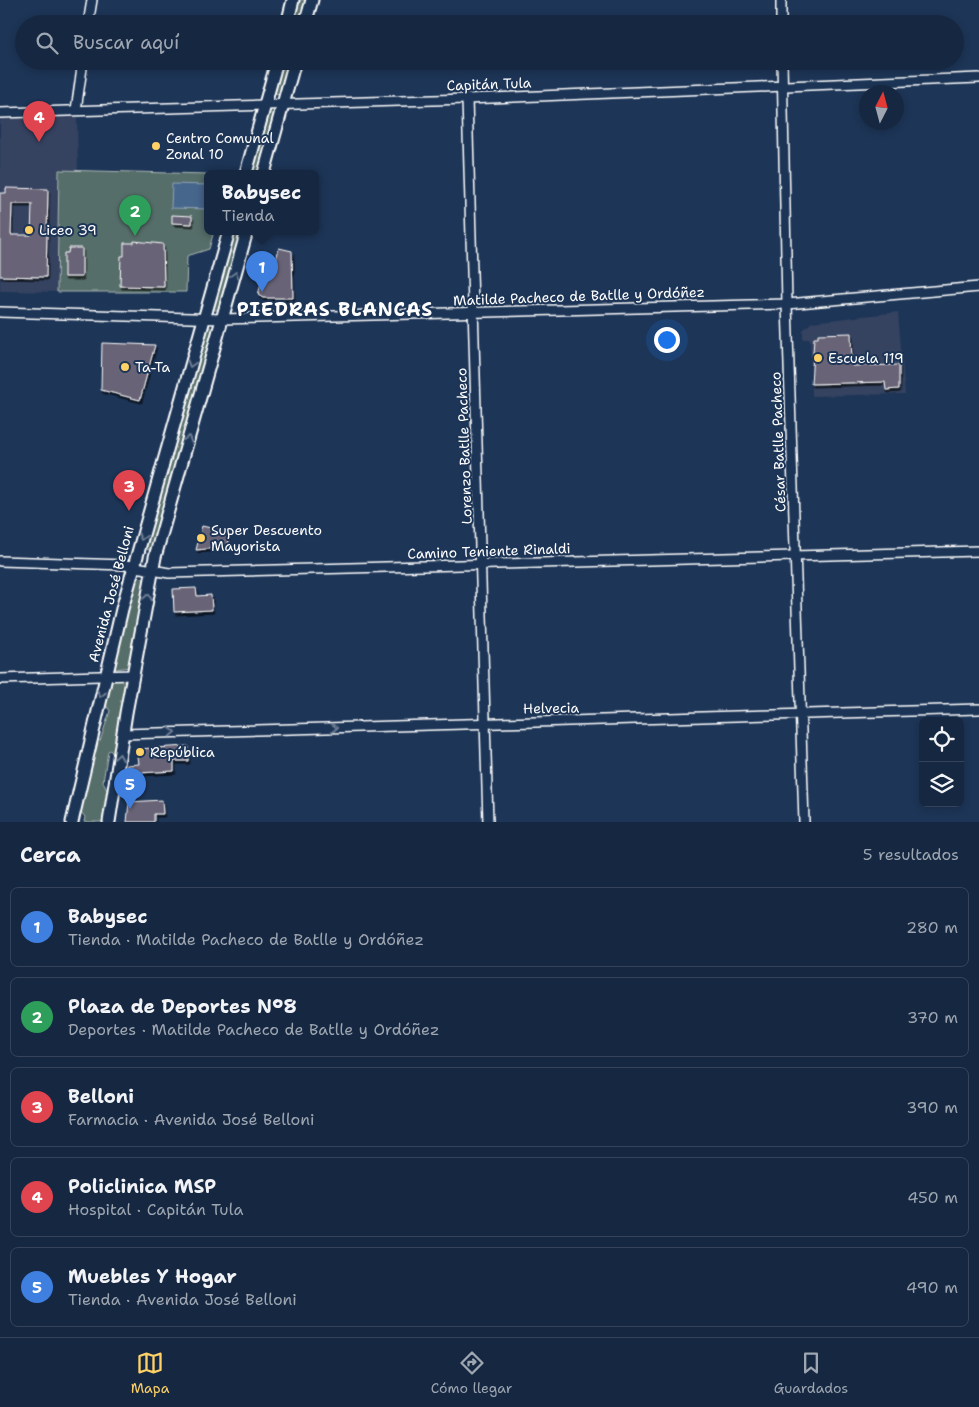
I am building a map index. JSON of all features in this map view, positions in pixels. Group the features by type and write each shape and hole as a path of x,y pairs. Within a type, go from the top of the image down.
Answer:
{"main road":[{"path":"290,15 294,0"},
{"path":"308,15 312,0"},
{"path":"247,170 275,70"},
{"path":"265,170 293,70"},
{"name":"Avenida José Belloni","path":"72,822 105,675 134,566 229,235"},
{"path":"109,822 133,675 153,571 246,235"}],"street":[{"path":"90,15 92,0"},
{"path":"781,0 782,15"},
{"path":"76,110 82,70"},
{"name":"César Batlle Pacheco","path":"782,70 787,304 804,822"},
{"name":"Capitán Tula","path":"0,113 467,99 979,78"},
{"name":"Lorenzo Batlle Pacheco","path":"467,99 487,724 488,822"},
{"name":"Matilde Pacheco de Batlle y Ordóñez","path":"0,312 222,319 787,304 979,287"},
{"name":"Camino Teniente Rinaldi","path":"0,561 134,566 168,573 979,551"},
{"path":"0,679 133,675"},
{"name":"Helvecia","path":"123,734 801,716 979,709"}],"shaded area":[{"name":"Liceo 39","path":"77,117 78,170 59,170 57,292 0,291 0,119"},
{"path":"172,184 204,185 204,209 171,208"},
{"path":"898,312 905,394 812,396 810,339 803,339 803,330 812,322"}],"green space":[{"path":"296,0 308,0 304,15 292,15"},
{"path":"278,70 289,70 282,95 273,94"},
{"path":"268,108 278,109 262,170 250,170"},
{"path":"59,170 204,174 204,235 213,235 209,249 187,256 186,292 57,292"},
{"path":"231,235 243,235 221,310 213,310 211,308"},
{"path":"210,327 213,329 151,549 148,550 145,546 206,328"},
{"path":"137,576 148,580 129,667 116,669 113,665"},
{"path":"113,677 124,679 127,682 115,757 110,750 108,751 103,782 108,792 104,822 84,822 85,817 78,808 94,734 100,741 110,711 104,702 108,682"}],"building":[{"path":"6,188 48,189 46,277 0,276 0,193 6,193","holes":["12,204 32,204 31,235 11,235"]},
{"path":"172,215 192,216 192,224 172,223"},
{"path":"134,241 163,244 164,287 120,286 121,256 124,256 124,243 134,243"},
{"path":"69,248 82,248 82,277 64,277 64,253 68,253"},
{"path":"279,248 292,251 293,298 263,298 258,295 268,257 276,260"},
{"path":"851,333 852,366 899,365 899,389 886,390 885,382 811,384 814,338 818,338 818,334"},
{"name":"Ta-Ta","path":"102,343 155,345 140,400 101,390"},
{"path":"202,526 228,532 229,547 196,550"},
{"path":"196,588 197,596 211,595 212,610 174,612 173,589"},
{"path":"188,746 188,761 174,761 174,771 139,773 139,777 127,778 127,765 139,764 137,749"},
{"path":"162,800 163,814 154,814 154,822 127,822 129,802"}],"place":[{"name":"Policlinica MSP","path":"39,142"},
{"name":"Centro Comunal Zonal 10","path":"156,146"},
{"name":"Liceo 39","path":"29,230"},
{"name":"Plaza de Deportes N°8","path":"135,236"},
{"name":"Babysec","path":"262,292"},
{"name":"Escuela 119","path":"818,358"},
{"name":"Ta-Ta","path":"125,367"},
{"name":"Belloni","path":"129,511"},
{"name":"Super Descuento Mayorista","path":"201,538"},
{"name":"República","path":"140,752"},
{"name":"Muebles Y Hogar","path":"130,809"}],"district":[{"name":"PIEDRAS BLANCAS","path":"335,309"}]}
